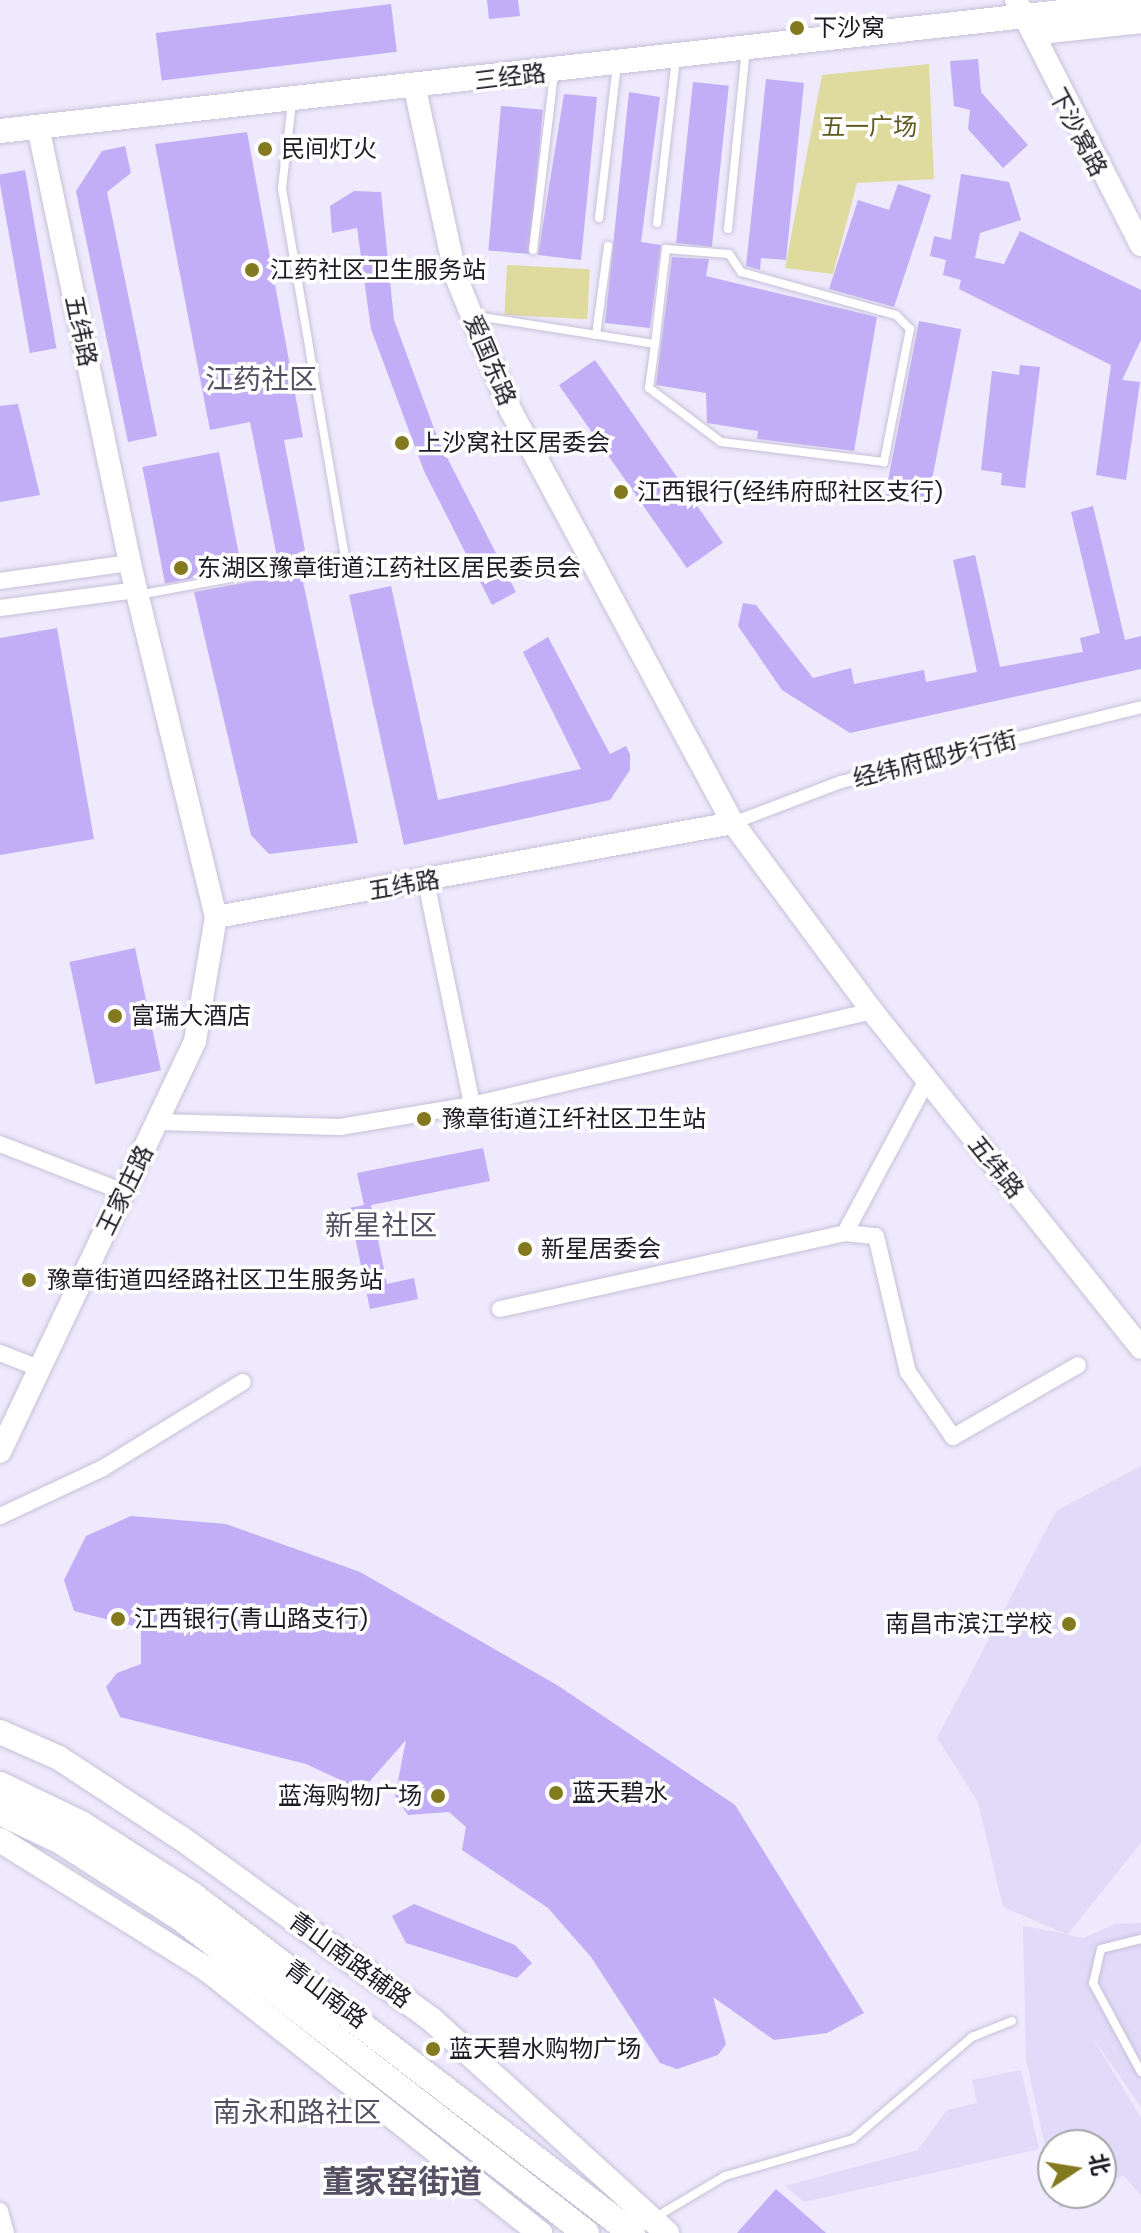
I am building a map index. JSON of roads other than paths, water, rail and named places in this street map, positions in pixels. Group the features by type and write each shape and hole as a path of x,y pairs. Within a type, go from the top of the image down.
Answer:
{"main road":[{"name":"三经路","path":"0,131 292,103 746,49 1017,8 1141,3"},
{"name":"三经路","path":"1017,8 1049,31 1141,21"},
{"name":"青山南路辅路","path":"0,1732 59,1758 181,1838 431,2019 650,2228"},
{"name":"青山南路","path":"0,1785 81,1824 192,1895 600,2223 650,2228"},
{"name":"青山南路","path":"0,1812 61,1841 181,1918 586,2233"},
{"path":"0,1840 208,1970 540,2233"}],"street":[{"name":"下沙窝路","path":"1017,8 1141,245"},
{"name":"爱国东路","path":"415,89 456,277 511,411 733,823"},
{"name":"五纬路","path":"38,128 130,563 216,917 426,882 733,823 872,1011 1141,1348"},
{"path":"0,581 130,563"},
{"path":"0,608 137,592"},
{"name":"经纬府邸步行街","path":"733,823 841,782 1141,707"},
{"path":"426,882 472,1105"},
{"name":"王家庄路","path":"0,1452 195,1041 216,917"},
{"path":"158,1122 340,1127 472,1105 872,1011"},
{"path":"845,1233 927,1080"},
{"path":"0,1144 124,1192"},
{"path":"500,1309 845,1233 876,1236 908,1372 953,1437 1078,1365"},
{"path":"0,1353 38,1368"},
{"path":"0,1516 103,1468 243,1382"},
{"path":"0,2211 6,2233"}],"lane":[{"path":"728,229 746,49"},
{"path":"657,223 677,57"},
{"path":"599,218 617,64"},
{"path":"533,250 555,72"},
{"path":"137,592 345,557 282,188 292,103"},
{"path":"596,335 608,246"},
{"path":"666,249 729,254 741,272 896,315 910,329 884,462 721,442 649,388 655,344 666,249"},
{"path":"471,315 655,344"},
{"path":"1141,1939 1101,1949 1093,1983 1141,2072"},
{"path":"650,2228 725,2176 853,2139 972,2037 1012,2021"}],"place":[{"name":"下沙窝","path":"797,28"},
{"name":"民间灯火","path":"265,149"},
{"name":"江药社区卫生服务站","path":"252,270"},
{"name":"上沙窝社区居委会","path":"402,443"},
{"name":"江西银行(经纬府邸社区支行)","path":"621,492"},
{"name":"东湖区豫章街道江药社区居民委员会","path":"181,568"},
{"name":"富瑞大酒店","path":"115,1016"},
{"name":"豫章街道江纤社区卫生站","path":"424,1119"},
{"name":"新星居委会","path":"525,1249"},
{"name":"豫章街道四经路社区卫生服务站","path":"29,1280"},
{"name":"江西银行(青山路支行)","path":"118,1619"},
{"name":"南昌市滨江学校","path":"1069,1624"},
{"name":"蓝天碧水","path":"556,1793"},
{"name":"蓝海购物广场","path":"438,1796"},
{"name":"蓝天碧水购物广场","path":"433,2049"}],"district":[{"name":"江药社区","path":"261,380"},
{"name":"新星社区","path":"381,1226"},
{"name":"南永和路社区","path":"297,2113"},
{"name":"董家窑街道","path":"402,2182"}],"park label":[{"name":"五一广场","path":"869,127"}]}
